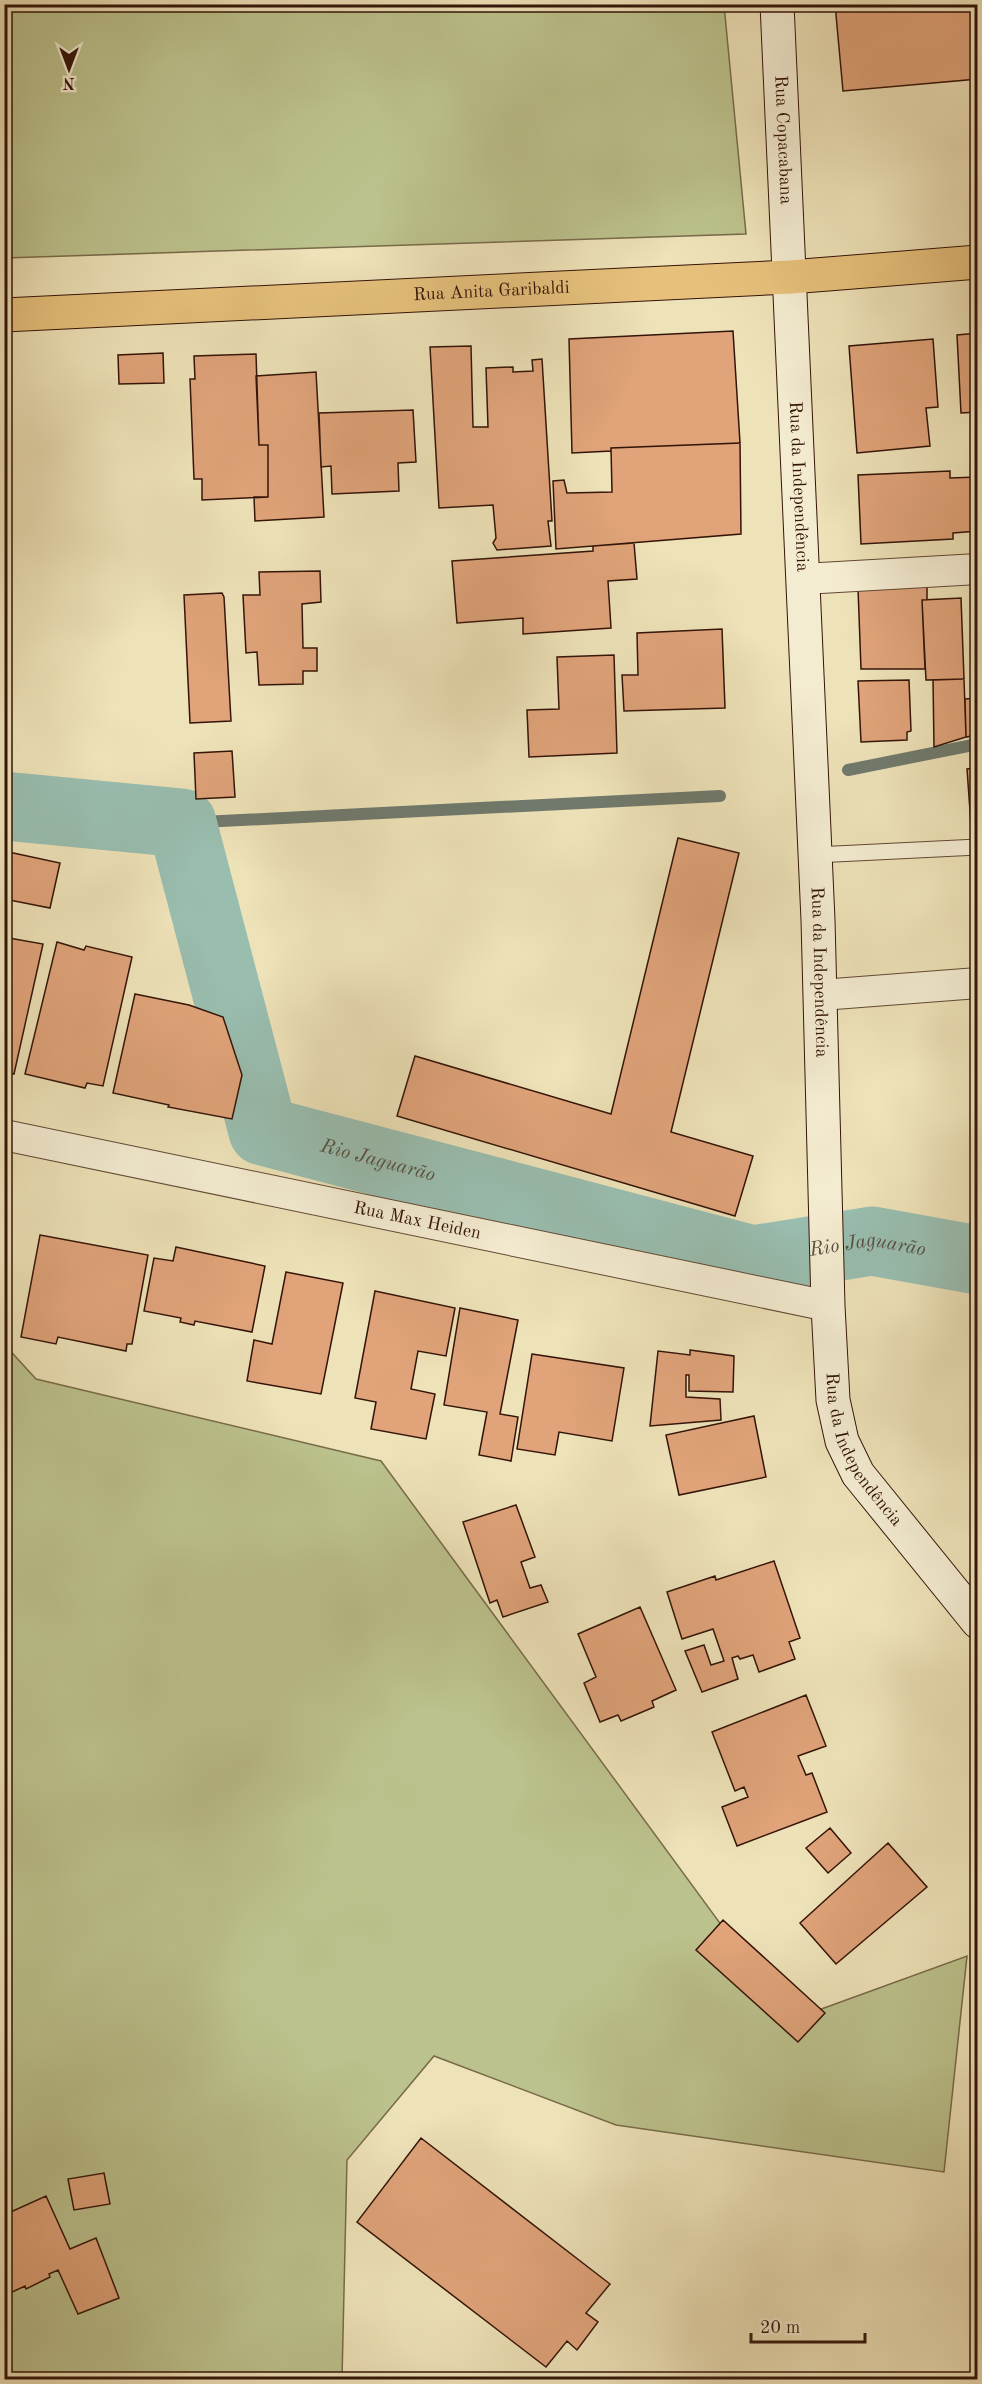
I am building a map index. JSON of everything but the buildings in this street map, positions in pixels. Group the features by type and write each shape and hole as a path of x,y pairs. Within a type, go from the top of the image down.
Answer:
{"main road":[{"name":"Rua Anita Garibaldi","path":"4,315 790,277 978,262"}],"street":[{"name":"Rua Copacabana","path":"777,4 790,277"},
{"name":"Rua da Independência","path":"790,277 821,994 828,1306 833,1400 846,1449 858,1474 879,1503 978,1622"},
{"path":"803,579 978,570"},
{"path":"821,994 978,983"},
{"name":"Rua Max Heiden","path":"4,1135 828,1306"}],"lane":[{"path":"815,855 978,847"}],"green space":[{"path":"4,5 724,5 746,234 5,258"},
{"path":"4,1344 36,1379 381,1461 791,2020 967,1956 944,2172 616,2125 434,2056 347,2160 342,2379 5,2379"}],"waterway":[{"path":"848,770 978,744"},
{"path":"182,823 720,796"},
{"name":"Rio Jaguarão","path":"4,806 182,823 263,1131 753,1260 872,1241 978,1260"}]}
